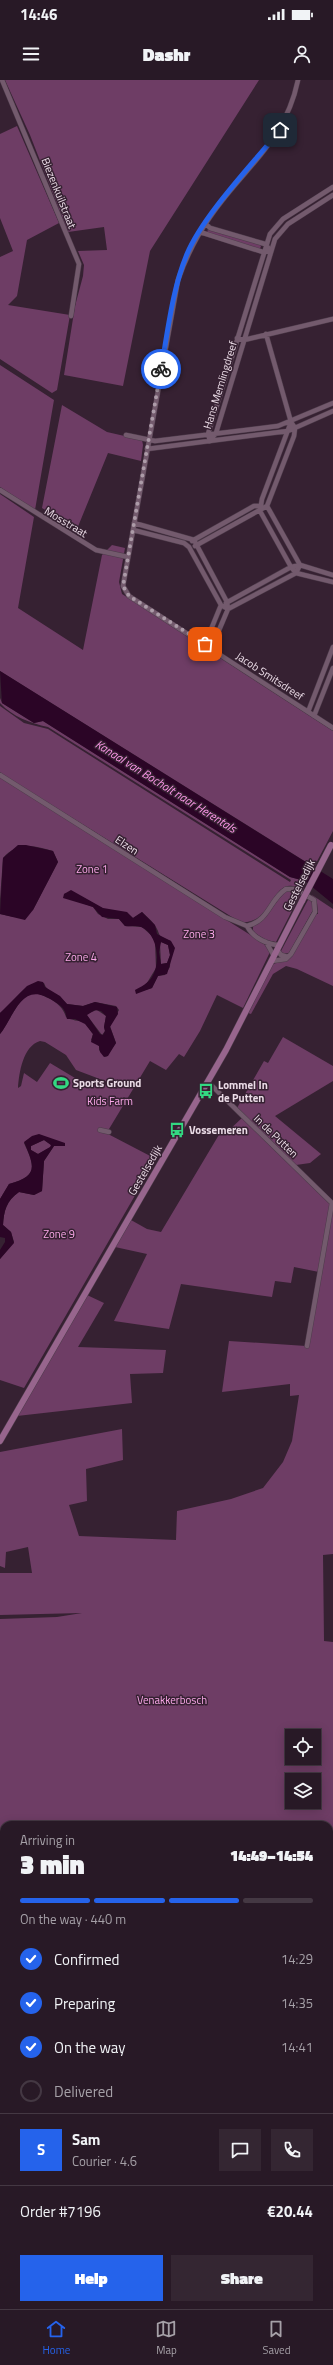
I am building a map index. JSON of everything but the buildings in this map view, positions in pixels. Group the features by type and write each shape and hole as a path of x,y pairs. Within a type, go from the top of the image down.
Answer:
{"main road":[{"name":"Gestelsedijk","path":"0,1441 208,1082 332,843"}],"street":[{"name":"Biezenkuilstraat","path":"2,80 79,264 72,316"},
{"path":"128,557 178,280 188,253 200,232 280,130 294,101 298,80"},
{"name":"Hans Memlingdreef","path":"210,441 208,434 265,244 270,234 279,223 319,194 333,187"},
{"path":"319,194 323,200"},
{"name":"Hans Memlingdreef","path":"210,441 216,433 275,240 283,229 323,200 333,195"},
{"path":"206,224 210,228 265,244 271,250"},
{"path":"200,232 263,252 271,250"},
{"path":"237,338 244,340 333,319"},
{"path":"266,334 291,422 295,428 294,436 267,506"},
{"path":"126,435 148,440 278,426 291,422 333,403"},
{"path":"147,449 288,431 333,411"},
{"path":"260,508 291,422"},
{"name":"Mosstraat","path":"0,490 96,550 128,557"},
{"path":"189,546 194,540 254,506 260,508 291,567 296,572 333,582"},
{"path":"133,530 184,543 189,546 196,546 260,508 267,506"},
{"path":"267,506 300,565"},
{"path":"134,523 194,540"},
{"path":"194,540 227,602 228,610 211,648"},
{"path":"189,546 221,605 228,610"},
{"name":"Jacob Smitsdreef","path":"128,557 123,583 125,591 129,596 333,728"},
{"path":"228,610 296,572 300,565"},
{"path":"205,644 221,605 291,567 300,565 333,575"},
{"path":"308,712 333,647"},
{"path":"314,716 333,668"},
{"name":"Elzen","path":"0,775 225,917 247,926 250,931 266,942 276,953 288,957"},
{"path":"247,926 263,919 278,896 286,889 295,889 310,896 315,904 315,912 288,957"},
{"name":"Elzen","path":"266,942 276,953 288,957"},
{"name":"In de Putten","path":"208,1082 333,1203 307,1346"},
{"path":"100,1130 108,1132"}],"green space":[{"path":"5,80 259,80 150,251 123,386 64,375 75,306 83,276 84,265 78,251 107,250 104,227 68,232 30,135"},
{"path":"17,126 59,223 27,240 17,296 8,305 70,315 57,390 52,393 0,359 0,257 13,251 0,218 0,134"},
{"path":"208,229 260,244 261,247 259,249 207,233"},
{"path":"0,365 54,400 35,510 0,487"},
{"path":"62,405 107,432 142,440 143,445 141,461 108,453 77,529 42,508"},
{"path":"0,494 34,517 18,608 83,650 102,555 112,545 125,548 119,582 122,594 333,731 333,831 314,867 0,671"},
{"path":"0,698 2,703 34,723 43,721 290,877 305,881 303,890 292,886 284,887 278,892 260,916 252,921 240,922 0,773 0,706 24,723 48,729 290,882 291,880 48,727 35,724 16,716 0,703"},
{"path":"0,777 252,936 264,944 270,952 243,1008 217,995 200,1031 184,1057 179,1054 166,1070 150,1061 109,1129 108,1134 156,1159 24,1388 0,1380 0,1259 14,1242 11,1232 3,1225 4,1215 8,1203 19,1192 34,1195 42,1191 44,1161 54,1146 65,1146 49,1138 39,1136 29,1139 24,1143 32,1164 32,1170 25,1178 9,1184 0,1199 0,1034 23,999 28,995 36,993 57,1003 66,1017 85,1023 93,1034 91,1040 99,1046 99,1050 106,1057 116,1043 110,1026 119,1010 116,1006 95,1002 83,1006 67,1004 51,992 44,983 37,983 25,989 0,1013 0,914 14,917 33,910 58,862 53,851 39,847 26,846 14,849 8,853 3,858 0,899","holes":["67,893 82,897 104,909 126,913 133,918 142,912 154,924 160,935 171,941 170,967 165,975 158,976 152,988 142,991 156,968 155,942 152,936 142,927 125,926 119,919 108,919 98,914 93,907 69,898 64,894","40,1041 45,1042 66,1055 76,1070 113,1084 118,1089 91,1081 89,1085 85,1084 50,1063 37,1082 24,1073 21,1086 18,1088 19,1075 26,1054 34,1044"]},
{"path":"288,890 294,890 301,893 276,942 266,940 253,932 253,926 263,919"},
{"path":"312,895 333,909 333,986 297,969 286,966 273,974 251,1014 248,1013 273,964 290,958 315,914 318,914 317,903"},
{"path":"309,898 314,906 313,910 289,953 282,954 281,951"},
{"path":"161,942 168,945 170,955 167,963 161,964 160,944"},
{"path":"97,1010 106,1016 104,1027 105,1031 102,1035 86,1014"},
{"path":"283,1037 333,1066 333,1081 275,1116 321,1154 310,1163 296,1165 237,1108 264,1061 268,1063"},
{"path":"243,1117 330,1202 319,1272 294,1267 291,1283 275,1281 272,1297 181,1284 169,1329 114,1321 147,1254 115,1247 131,1220 147,1229 161,1232 223,1128 227,1132"},
{"path":"44,1140 51,1145 51,1147 38,1154 31,1150 31,1146"},
{"name":"Venakkerbosch","path":"333,1206 333,1554 323,1555 324,1641 333,1642 333,1821 0,1821 0,1619 57,1617 82,1613 0,1615 0,1573 32,1573 28,1547 6,1552 5,1568 0,1566 0,1452 122,1429 123,1460 86,1469 87,1501 69,1505 79,1536 176,1540 177,1511 231,1499 263,1488 283,1462 292,1441 299,1395 290,1396 290,1384 222,1392 229,1341 306,1346"},
{"path":"87,1295 104,1303 78,1347 166,1350 163,1373 130,1374 132,1403 17,1416"}],"water":[{"name":"Kanaal van Bocholt naar Herentals","path":"0,671 333,879 333,904 305,881 290,877 43,721 34,723 2,703"},
{"path":"18,845 26,845 53,851 58,862 33,910 25,920 0,914 3,858"},
{"path":"71,890 103,908 127,912 133,918 142,912 155,925 157,934 171,941 175,948 167,974 158,976 152,988 136,994 135,990 148,981 155,971 157,957 154,942 151,936 141,927 125,926 119,919 102,917 93,907 63,898 64,894","holes":["161,942 168,945 170,955 167,963 161,964 159,952"]},
{"path":"38,981 43,982 45,987 60,996 67,1004 83,1006 95,1002 117,1007 118,1014 110,1027 116,1043 108,1056 104,1057 100,1052 99,1046 91,1042 93,1034 85,1024 75,1019 67,1019 63,1008 52,1000 36,994 23,1000 0,1034 0,1013 27,986","holes":["95,1010 101,1011 106,1016 104,1027 105,1031 103,1035 100,1034 87,1015"]},
{"path":"39,1134 65,1143 65,1146 54,1146 44,1161 42,1191 34,1195 19,1192 8,1203 4,1215 3,1225 11,1232 14,1243 0,1259 0,1250 5,1242 5,1238 0,1237 0,1199 9,1184 25,1178 32,1169 32,1164 24,1142 32,1136","holes":["44,1140 51,1145 38,1154 31,1150 31,1146"]}],"way so far":[{"path":"161,369 123,586 129,596 205,644"}],"place":[{"name":"Sports Ground","path":"61,1083"},
{"name":"Lommel In de Putten","path":"206,1091"},
{"name":"Vossemeren","path":"177,1130"}],"route":[{"path":"161,369 178,280 188,253 210,217 280,130"}],"park label":[{"name":"Zone 1","path":"92,869"},
{"name":"Zone 3","path":"199,934"},
{"name":"Zone 4","path":"81,957"},
{"name":"Kids Farm","path":"110,1101"},
{"name":"Zone 9","path":"59,1234"}]}
